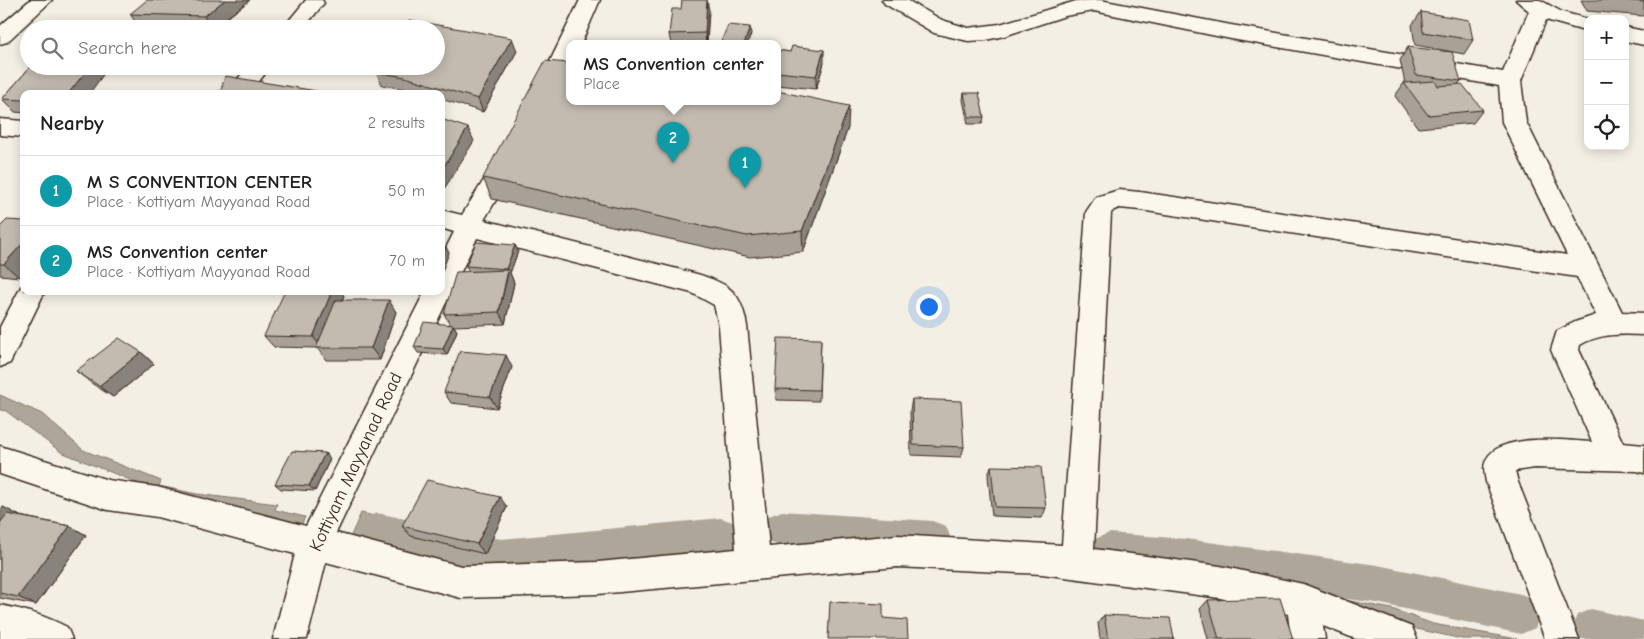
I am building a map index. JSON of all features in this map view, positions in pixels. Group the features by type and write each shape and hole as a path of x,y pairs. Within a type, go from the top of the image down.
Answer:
{"street":[{"path":"0,37 42,0"},
{"path":"572,40 590,0"},
{"path":"892,0 948,31 965,34 998,31 1064,8 1076,5 1094,5 1231,32 1510,81"},
{"path":"300,20 314,3"},
{"path":"1584,25 1557,18 1533,5 1510,81 1510,106 1514,122 1613,322"},
{"path":"1629,35 1644,38"},
{"path":"535,112 566,53"},
{"path":"240,90 253,75"},
{"path":"0,126 20,128"},
{"path":"445,278 480,205 516,145"},
{"path":"1077,562 1099,212 1105,203 1119,199 1140,201 1586,268"},
{"path":"445,220 697,284 719,292 730,306 733,326 754,564"},
{"path":"0,355 30,295"},
{"name":"Kottiyam Mayyanad Road","path":"290,639 314,544 437,295"},
{"path":"1614,456 1565,350 1567,339 1581,329 1613,322 1644,324"},
{"path":"1562,639 1502,482 1499,465 1512,456 1614,456 1644,459"},
{"path":"0,460 108,495 156,502 461,582 598,578 897,551 1042,558 1220,582 1303,601 1400,639"},
{"path":"1303,601 1308,639"},
{"path":"0,622 37,630 55,639"}],"shaded area":[{"path":"0,395 42,414 83,450 161,481 159,486 197,494 277,504 275,510 305,517 299,530 184,501 140,484 61,452 6,411 0,410"},
{"path":"361,513 428,528 413,549 395,550 349,540"},
{"path":"1303,592 1392,609 1433,624 1517,639 1462,639 1311,609"}],"building":[{"path":"147,0 225,0 204,16 130,14"},
{"path":"682,0 707,0 705,33 669,34 672,9 681,9"},
{"path":"1621,0 1644,0 1644,2"},
{"path":"1421,12 1469,20 1473,40 1423,32"},
{"path":"728,25 750,27 745,40 722,40"},
{"path":"445,26 512,38 478,99 393,75 445,75"},
{"path":"792,46 824,50 816,76 781,72 781,51 790,52"},
{"path":"1408,47 1452,52 1461,81 1416,75"},
{"path":"545,61 566,63 566,105 781,105 781,92 849,106 802,231 747,236 483,178"},
{"path":"23,75 83,75 71,90 20,90 20,100 2,99"},
{"path":"225,76 311,90 221,90"},
{"path":"1435,81 1438,86 1462,84 1483,110 1428,115 1404,83"},
{"path":"964,93 979,93 984,117 969,117"},
{"path":"445,120 468,128 445,165"},
{"path":"7,220 20,221 20,246 4,264 0,264 0,227"},
{"path":"476,242 515,245 506,269 466,266"},
{"path":"508,270 499,312 444,314 456,272"},
{"path":"283,295 330,295 313,337 264,336"},
{"path":"336,300 389,300 371,348 316,348"},
{"path":"424,322 453,325 443,349 414,347"},
{"path":"119,338 141,352 99,386 76,371"},
{"path":"778,338 821,339 819,390 775,389"},
{"path":"460,351 506,355 490,397 444,392"},
{"path":"912,399 961,401 964,447 913,445"},
{"path":"292,451 325,453 309,486 275,484"},
{"path":"991,466 1041,467 1046,508 995,507"},
{"path":"427,480 500,497 477,544 402,526"},
{"path":"7,514 70,526 18,597 0,593 0,523"},
{"path":"1280,598 1293,639 1219,639 1208,600"},
{"path":"830,602 883,604 883,618 907,620 908,639 828,639"},
{"path":"1104,615 1170,618 1174,639 1108,639"}],"waterway":[{"path":"782,529 932,539"},
{"path":"377,531 501,558 721,536"},
{"path":"1109,552 1186,558 1377,584 1521,614"},
{"path":"1591,629 1637,639"}],"place":[{"name":"MS Convention center","path":"673,163"},
{"name":"M S CONVENTION CENTER","path":"745,188"}]}
